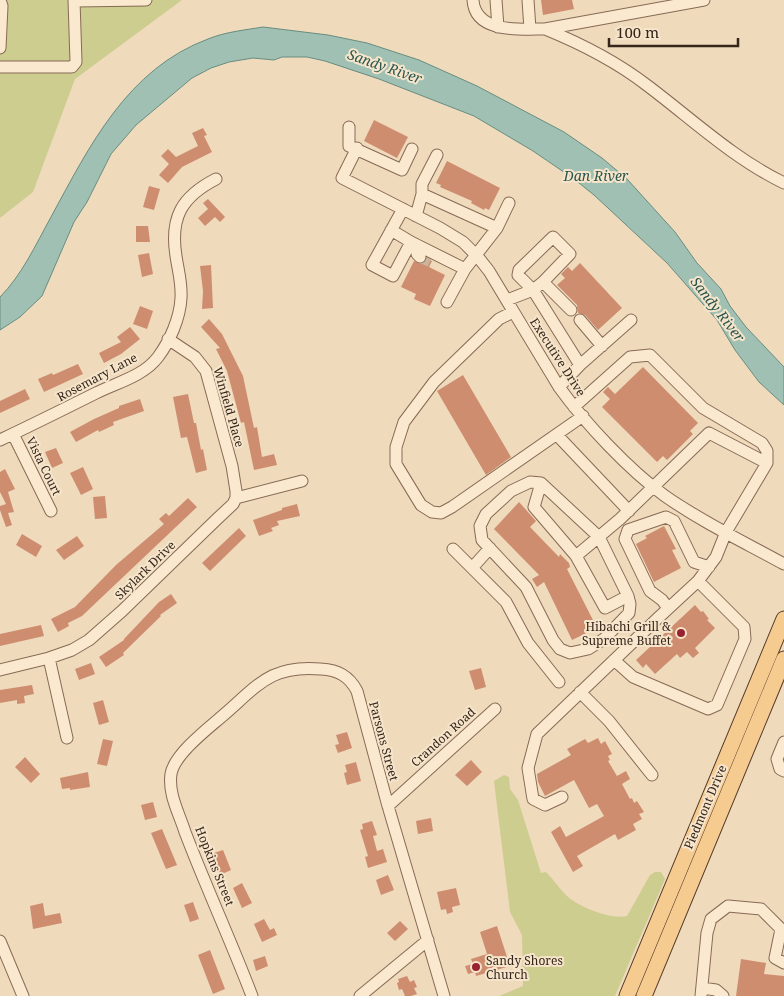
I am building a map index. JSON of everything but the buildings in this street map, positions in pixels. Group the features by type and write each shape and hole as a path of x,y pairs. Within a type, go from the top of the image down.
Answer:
{"main road":[{"name":"Piedmont Drive","path":"627,996 784,619"},
{"name":"Piedmont Drive","path":"644,996 784,660"}],"street":[{"path":"0,67 72,66 76,62 74,1 146,0"},
{"path":"473,0 479,16 492,26 530,29 545,29 704,0"},
{"path":"496,0 498,27"},
{"path":"528,0 530,29"},
{"path":"0,48 5,2"},
{"path":"545,29 576,42 622,68 745,161 784,183"},
{"path":"348,127 349,146 402,170 412,149"},
{"name":"Executive Drive","path":"357,148 342,178 448,233 462,242 476,255 489,271 559,387 611,448 653,486 677,504 784,564"},
{"path":"416,216 422,194 422,184 437,155"},
{"name":"Rosemary Lane","path":"0,440 143,370 157,359 178,315 181,297 174,244 175,223 182,206 196,191 216,179"},
{"path":"422,194 496,228"},
{"path":"447,302 465,269 496,228 509,203"},
{"path":"403,209 372,265 393,276 414,244"},
{"path":"392,230 436,260 465,269"},
{"path":"507,300 533,290 570,254 553,237 518,270 518,276 533,290 580,365"},
{"path":"414,244 420,257"},
{"path":"543,282 571,310"},
{"path":"514,312 499,319 434,382 404,422 396,447 396,464 421,505 432,512 441,513 583,416"},
{"path":"580,320 602,346"},
{"path":"559,387 580,365 631,320"},
{"name":"Winfield Place","path":"168,339 195,357 206,371 232,466 236,498"},
{"path":"562,796 545,805 533,799 528,768 537,734 698,581 716,556 726,532 767,463 767,451 762,443 702,408 650,355 630,357 574,406"},
{"path":"576,556 620,520 709,433 767,463"},
{"name":"Vista Court","path":"13,434 51,511"},
{"path":"557,435 629,511"},
{"path":"236,498 302,481"},
{"path":"530,482 541,484 599,537 628,596 630,604 629,613 604,639 588,649 570,653 560,649 553,640 526,587 482,540 480,526 486,514 512,491 530,482"},
{"path":"541,484 534,507 576,556 605,608 628,596"},
{"name":"Skylark Drive","path":"0,670 49,658 72,650 90,640 217,520 236,498"},
{"path":"628,530 666,517 677,504"},
{"path":"666,517 674,521 694,562 709,567"},
{"path":"620,520 628,530"},
{"path":"628,530 625,539 650,591 662,600 668,608"},
{"path":"472,568 490,548"},
{"path":"453,549 506,602 528,644 559,682"},
{"path":"614,660 633,677 708,709 717,705 745,639 744,627 698,581"},
{"path":"534,650 553,640"},
{"path":"49,658 67,738"},
{"name":"Parsons Street","path":"188,749 206,730 251,690 271,676 284,670 298,668 332,670 347,677 357,691 388,806 444,996"},
{"path":"580,692 609,721 652,775"},
{"name":"Crandon Road","path":"388,806 495,709"},
{"path":"784,742 780,769 784,771"},
{"name":"Hopkins Street","path":"188,749 176,761 172,769 173,798 195,859 235,950 252,996"},
{"path":"723,996 716,990 701,992 707,933 711,919 728,906 761,909 782,930 776,958 784,963"},
{"path":"360,996 428,940"},
{"path":"0,941 23,996"}],"green space":[{"path":"0,0 182,0 75,79 33,192 0,218"},
{"path":"504,775 509,777 510,789 518,800 541,873 546,872 571,900 595,912 620,917 627,916 650,875 655,872 661,872 665,879 615,996 499,996 523,986 522,935 510,912 494,781"}],"water":[{"name":"Dan River","path":"263,27 328,35 367,43 419,60 477,86 564,132 602,158 627,179 675,232 697,263 721,289 730,306 746,327 784,367 784,405 759,382 735,350 717,320 667,263 594,195 574,179 533,151 474,116 379,79 307,57 282,57 274,60 253,58 229,62 211,68 192,78 136,125 111,154 87,202 74,222 42,296 20,317 0,330 0,297 28,259 80,164 113,113 133,90 155,70 180,52 208,39"}],"tunnel":[{"path":"420,257 431,262"}],"place":[{"name":"Hibachi Grill & Supreme Buffet","path":"681,633"},
{"name":"Sandy Shores Church","path":"476,967"}],"water label":[{"name":"Sandy River","path":"385,66"},
{"name":"Sandy River","path":"718,309"}]}
